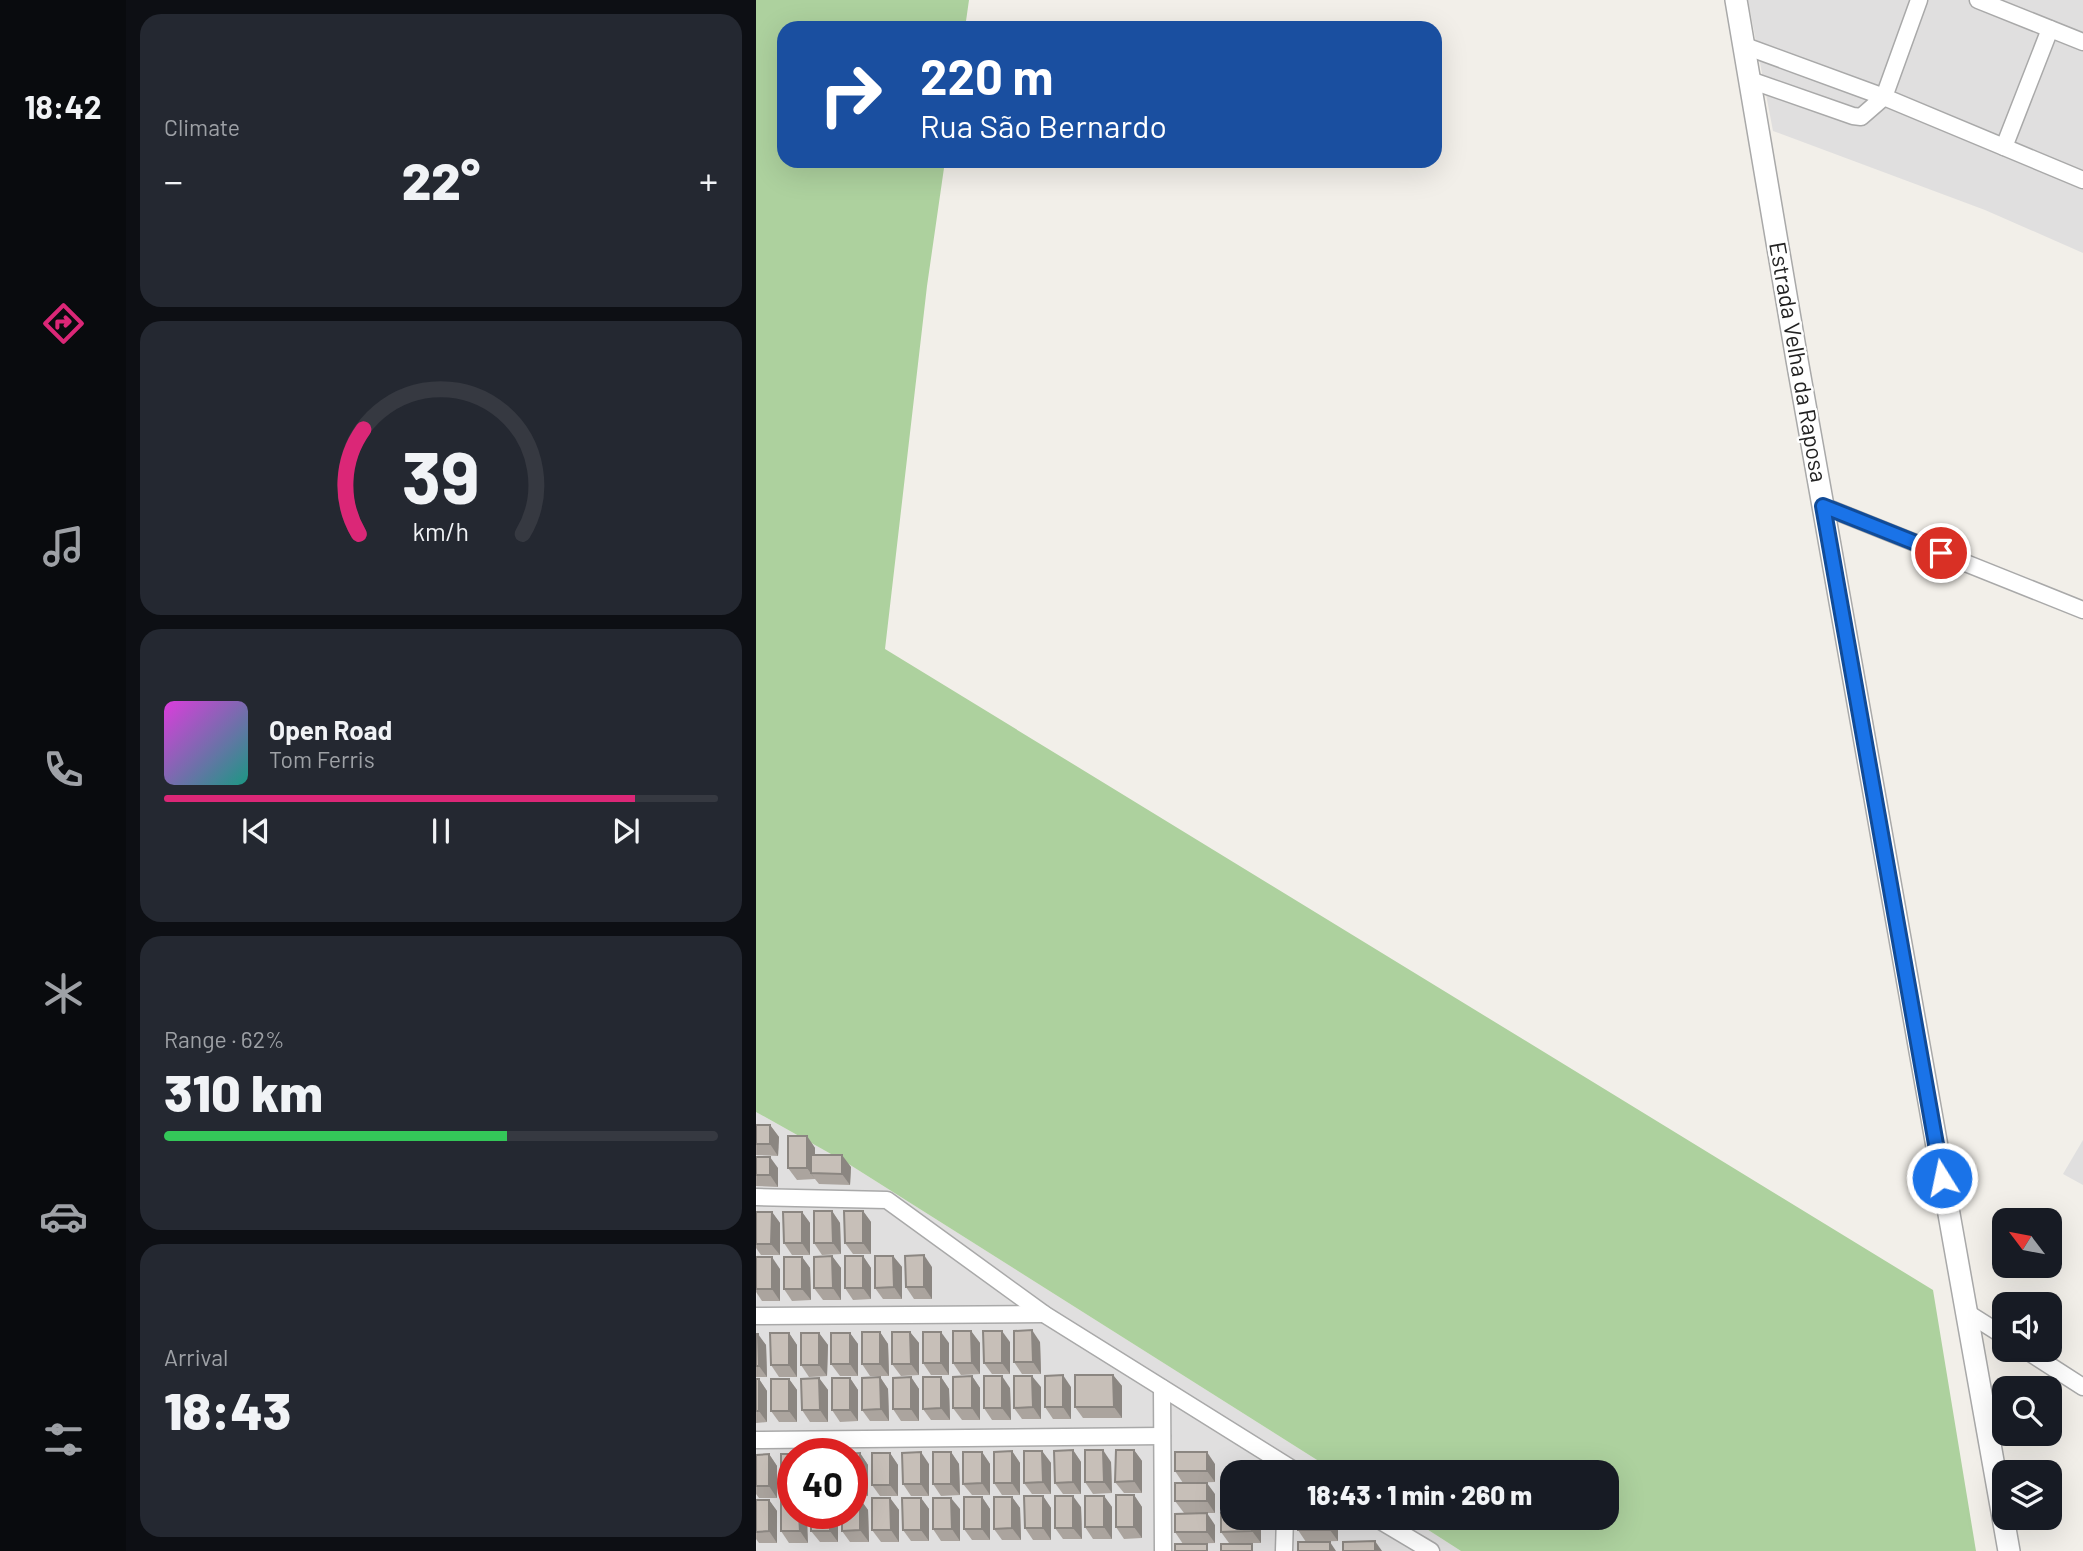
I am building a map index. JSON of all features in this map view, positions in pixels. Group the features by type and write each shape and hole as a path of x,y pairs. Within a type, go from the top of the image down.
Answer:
{"street":[{"name":"Estrada Velha da Raposa","path":"1737,0 1823,506 2008,1551"},
{"path":"1750,80 1853,117 1861,117 1884,97 1919,0"},
{"path":"1978,0 2083,42"},
{"path":"2004,147 2050,29"},
{"path":"1745,46 1884,97 2083,180"},
{"path":"1823,506 2083,610"},
{"path":"756,1197 887,1200 1044,1314 1275,1460"},
{"path":"1966,1312 1992,1328"},
{"path":"756,1316 1044,1314"},
{"path":"2044,1362 2083,1387"},
{"path":"1162,1388 1163,1551"},
{"path":"756,1440 1162,1436"},
{"path":"1284,1530 1284,1551"},
{"path":"1390,1530 1407,1544 1431,1551"}],"shaded area":[{"path":"1748,0 2083,0 2083,253 1985,210 1773,131"},
{"path":"756,1112 847,1163 1317,1460 1220,1460 1220,1530 1428,1530 1461,1551 756,1551"},
{"path":"2083,1140 2083,1185 2063,1174"}],"green space":[{"path":"756,0 969,0 966,21 777,21 777,168 944,168 927,286 885,649 1933,1290 1976,1551 1461,1551 1428,1530 1619,1530 1619,1460 1317,1460 847,1163 756,1112"}],"building":[{"path":"756,1125 770,1125 770,1144 756,1144"},
{"path":"788,1136 807,1136 807,1168 788,1168"},
{"path":"811,1155 842,1155 842,1174 811,1173"},
{"path":"756,1157 770,1157 770,1175 756,1175"},
{"path":"814,1211 832,1211 833,1243 814,1243"},
{"path":"844,1211 863,1211 863,1243 845,1243"},
{"path":"756,1212 772,1212 771,1244 756,1244"},
{"path":"783,1212 802,1212 802,1243 784,1243"},
{"path":"924,1255 924,1287 906,1287 905,1256"},
{"path":"832,1256 833,1288 814,1288 814,1257"},
{"path":"845,1256 863,1256 863,1288 845,1288"},
{"path":"875,1256 893,1256 894,1287 875,1288"},
{"path":"756,1257 772,1257 772,1289 756,1289"},
{"path":"784,1257 802,1257 802,1289 784,1289"},
{"path":"1032,1330 1033,1362 1014,1362 1014,1331"},
{"path":"953,1331 971,1331 972,1363 953,1363"},
{"path":"983,1331 1002,1331 1002,1363 984,1363"},
{"path":"862,1332 880,1332 880,1364 862,1364"},
{"path":"892,1332 910,1332 911,1364 892,1364"},
{"path":"923,1332 941,1332 941,1363 923,1363"},
{"path":"770,1333 789,1333 789,1365 771,1365"},
{"path":"801,1333 819,1333 819,1365 801,1365"},
{"path":"831,1333 850,1333 850,1364 831,1364"},
{"path":"758,1334 759,1366 756,1366"},
{"path":"1063,1375 1063,1407 1045,1407 1045,1376"},
{"path":"1075,1375 1113,1375 1114,1407 1075,1407"},
{"path":"972,1376 972,1408 953,1408 953,1377"},
{"path":"984,1376 1002,1376 1002,1408 984,1408"},
{"path":"1014,1376 1032,1376 1033,1407 1014,1408"},
{"path":"880,1377 881,1409 862,1410 862,1378"},
{"path":"911,1377 911,1409 893,1409 893,1378"},
{"path":"923,1377 941,1377 941,1408 923,1409"},
{"path":"819,1378 820,1410 802,1410 801,1379"},
{"path":"832,1378 850,1378 850,1410 832,1410"},
{"path":"756,1379 759,1379 759,1411 756,1411"},
{"path":"771,1379 789,1379 789,1411 771,1411"},
{"path":"1073,1450 1073,1482 1055,1483 1054,1451"},
{"path":"1085,1450 1103,1450 1104,1482 1085,1482"},
{"path":"1116,1450 1134,1450 1134,1481 1115,1482"},
{"path":"1012,1451 1012,1483 994,1483 994,1452"},
{"path":"1024,1451 1042,1451 1043,1482 1024,1483"},
{"path":"921,1452 921,1484 903,1484 902,1453"},
{"path":"933,1452 951,1452 951,1484 933,1484"},
{"path":"963,1452 982,1452 982,1483 963,1484"},
{"path":"1175,1452 1207,1452 1207,1471 1175,1471"},
{"path":"872,1453 890,1453 890,1485 872,1485"},
{"path":"769,1454 769,1486 756,1486 756,1455"},
{"path":"1175,1483 1207,1483 1207,1501 1175,1501"},
{"path":"1116,1495 1134,1495 1134,1527 1116,1527"},
{"path":"1024,1496 1043,1496 1043,1528 1025,1528"},
{"path":"1055,1496 1073,1496 1073,1528 1055,1528"},
{"path":"1085,1496 1104,1496 1104,1527 1085,1527"},
{"path":"964,1497 982,1497 982,1529 964,1529"},
{"path":"994,1497 1012,1497 1012,1528 994,1529"},
{"path":"872,1498 890,1498 891,1530 872,1530"},
{"path":"902,1498 921,1498 921,1530 903,1530"},
{"path":"933,1498 951,1498 952,1529 933,1529"},
{"path":"756,1500 769,1500 769,1531 756,1532"},
{"path":"1207,1513 1207,1532 1175,1532 1175,1514"},
{"path":"800,1529 800,1531 781,1531"},
{"path":"811,1529 830,1529 830,1531"},
{"path":"1221,1530 1252,1530 1252,1531"},
{"path":"1375,1541 1375,1551 1343,1551 1343,1542"},
{"path":"1298,1542 1330,1542 1330,1551 1298,1551"},
{"path":"1175,1544 1207,1544 1207,1551 1175,1551"},
{"path":"1221,1544 1252,1544 1252,1551 1221,1551"}],"route":[{"path":"1941,553 1823,506 1942,1178"}]}
